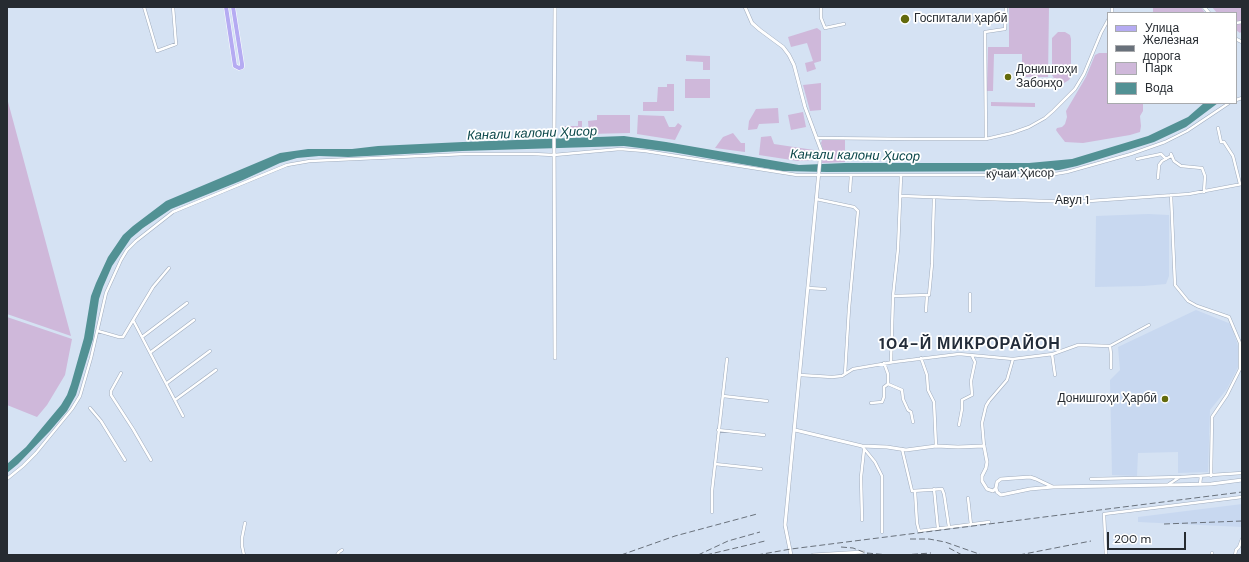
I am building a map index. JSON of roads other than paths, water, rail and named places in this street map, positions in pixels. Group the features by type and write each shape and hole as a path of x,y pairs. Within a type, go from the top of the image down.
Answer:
{"main road":[{"path":"226,7 231,44 236,67 239,68 242,64 233,7"},
{"path":"231,44 238,42"}],"street":[{"path":"144,7 157,51 176,44 173,7"},
{"path":"555,7 555,358"},
{"path":"745,7 746,13 752,23 783,48 789,55 794,65 804,107 821,150 786,525 791,555"},
{"path":"821,7 821,18 825,28 844,24"},
{"path":"986,139 985,32 1006,29 1006,7"},
{"path":"816,138 914,140 986,139 1012,133 1045,118 1075,89 1084,74 1107,22"},
{"name":"кӯчаи Ҳисор","path":"7,479 36,453 72,409 80,396 98,331 106,293 127,250 136,241 173,212 287,165 310,161 465,154 533,154 620,149 787,174 819,176 1049,175 1067,172 1131,154 1165,142 1187,131 1228,104"},
{"path":"1218,128 1221,142 1224,142 1233,156 1241,184"},
{"path":"1138,159 1161,154 1166,159"},
{"path":"1158,178 1159,165 1171,155 1174,161 1182,166 1202,168 1205,176 1204,192"},
{"path":"850,191 851,175"},
{"path":"891,362 901,176"},
{"name":"Авул 1","path":"901,196 1076,202 1172,196 1204,192 1241,184"},
{"path":"1172,196 1175,285 1188,301 1197,306 1229,317 1240,343 1240,369 1234,382 1212,417 1211,476"},
{"path":"926,311 932,264 934,198"},
{"path":"816,199 854,206 858,213 848,316 845,374"},
{"path":"98,331 121,338 123,337 153,287 169,268"},
{"path":"808,288 825,289"},
{"path":"894,296 927,294"},
{"path":"970,294 970,311"},
{"path":"142,337 187,303"},
{"path":"133,320 183,416"},
{"path":"151,352 194,320"},
{"path":"800,375 832,377 845,374 853,369 891,362 959,354 1013,360 1052,354 1078,345 1110,346 1149,325"},
{"path":"1110,346 1111,368"},
{"path":"167,384 210,351"},
{"path":"1052,354 1054,375"},
{"path":"959,425 962,400 972,395 971,381 975,362 972,355"},
{"path":"921,358 927,375 928,390 934,399 936,446"},
{"path":"712,512 718,430 727,359"},
{"path":"996,488 993,490 987,489 982,481 982,476 986,468 982,424 986,406 1007,380 1013,360"},
{"path":"871,403 882,402 884,387 888,384 888,374 884,364"},
{"path":"175,400 216,370"},
{"path":"121,373 111,391 111,395 151,460"},
{"path":"888,384 902,390 903,398 908,410 911,412 913,422"},
{"path":"723,396 767,401"},
{"path":"90,408 101,421 125,460"},
{"path":"718,430 764,435"},
{"path":"795,430 863,448 887,447 902,449 936,446 984,446"},
{"path":"862,520 861,477 863,448"},
{"path":"863,448 875,462 882,476 882,532"},
{"path":"902,449 912,491 942,488 949,527"},
{"path":"715,464 761,469"},
{"path":"1091,479 1211,476 1242,472"},
{"path":"1200,484 1201,476"},
{"path":"1053,488 1030,477 1001,479 996,482 996,488 1001,495 1030,489 1200,484 1242,480"},
{"path":"1168,485 1181,477"},
{"path":"934,489 938,528"},
{"path":"915,491 916,523 918,531 989,522"},
{"path":"1106,555 1104,514 1242,497"},
{"path":"968,498 971,525"},
{"path":"244,555 242,538 245,523"},
{"path":"1235,555 1242,539"},
{"path":"337,555 342,550"},
{"path":"813,555 863,552"}],"water":[{"path":"1203,104 1217,104 1186,127 1154,142 1077,166 1059,170 1042,171 782,171 672,152 624,146 462,151 348,157 319,156 297,158 280,163 243,180 171,209 131,238 112,266 103,287 99,299 93,339 76,395 67,411 50,431 18,464 7,473 7,464 26,447 61,405 67,395 84,338 91,296 108,257 123,235 166,201 280,153 308,149 352,149 378,146 624,136 799,165 845,163 1029,163 1072,159 1148,136 1188,117"}],"railway":[{"path":"757,555 791,549 1242,492"},
{"path":"621,555 675,536 757,514"},
{"path":"1164,524 1242,521"},
{"path":"698,555 728,541 760,532"},
{"path":"910,539 929,539 945,542 982,555"},
{"path":"706,555 765,541"},
{"path":"1019,555 1091,541"},
{"path":"841,547 853,548 871,555"},
{"path":"949,548 962,555"},
{"path":"867,553 889,555"},
{"path":"903,555 931,553"}],"place":[{"name":"Госпитали ҳарбӣ","path":"905,19"},
{"name":"Донишгоҳи Забонҳо","path":"1008,77"},
{"name":"Донишгоҳи Ҳарбӣ","path":"1165,399"}],"district":[{"name":"104-Й МИКРОРАЙОН","path":"970,345"}],"water label":[{"name":"Канали калони Ҳисор","path":"532,134"},
{"name":"Канали калони Ҳисор","path":"855,156"}]}
